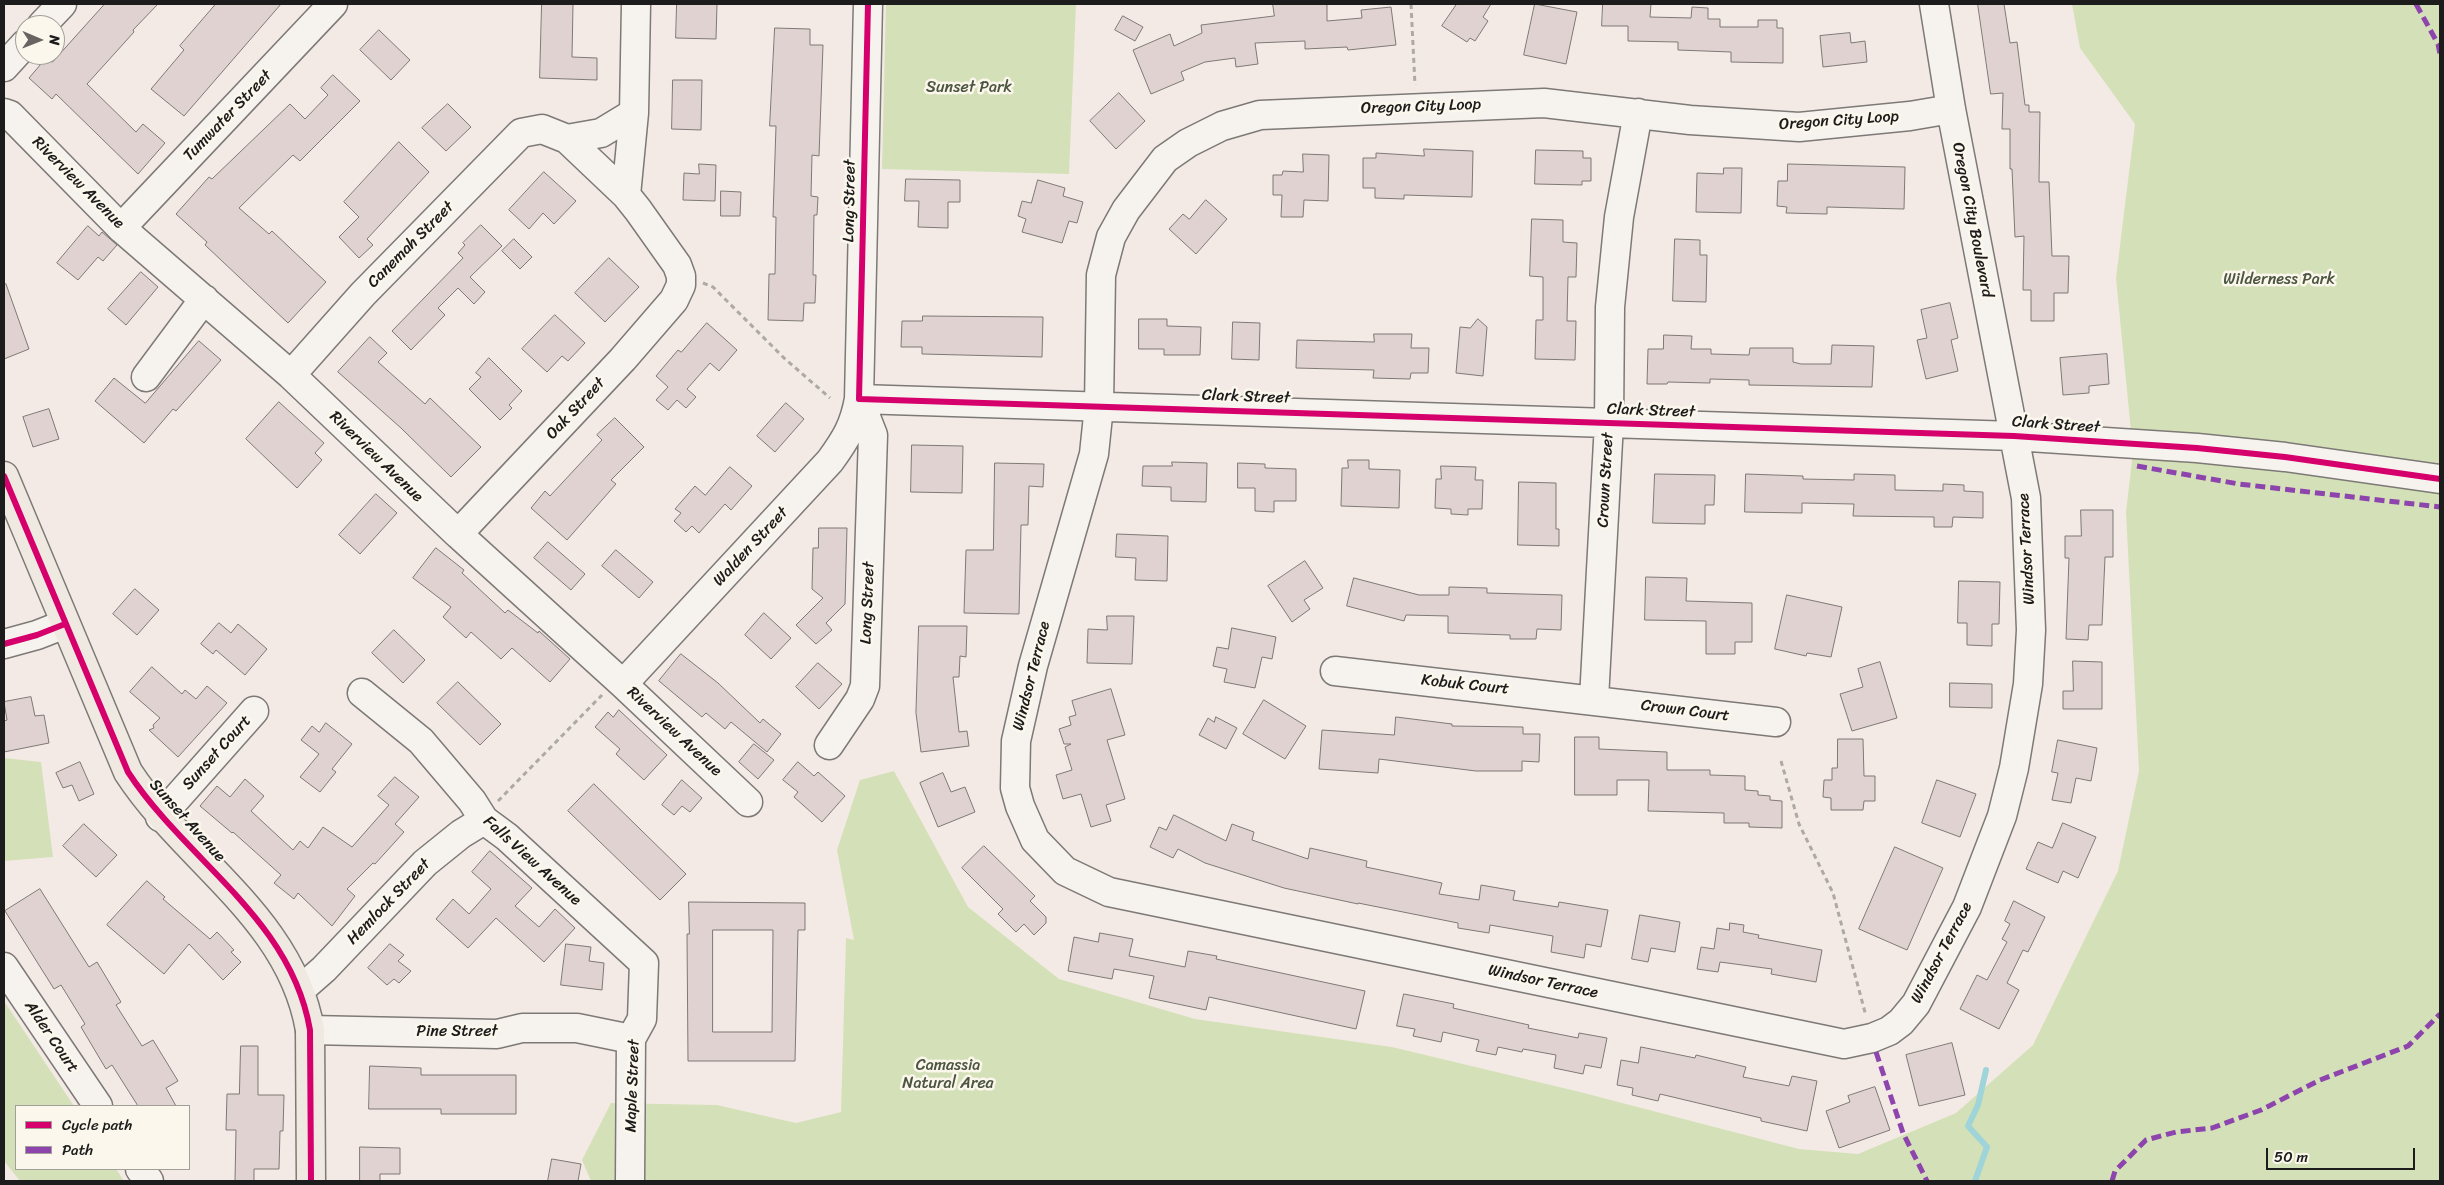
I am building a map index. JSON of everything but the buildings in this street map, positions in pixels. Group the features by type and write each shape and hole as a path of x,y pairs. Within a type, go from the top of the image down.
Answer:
{"main road":[{"name":"Sunset Avenue","path":"4,476 128,772 160,817 251,909 279,946 300,990 306,1007 310,1030 311,1181"}],"street":[{"path":"52,15 62,4"},
{"name":"Tumwater Street","path":"121,228 333,4"},
{"path":"626,195 634,113 636,4"},
{"name":"Long Street","path":"829,745 860,699 865,686 873,435 859,398 868,4"},
{"name":"Oregon City Boulevard","path":"1934,4 1950,110 2014,436"},
{"path":"4,67 15,55"},
{"name":"Oregon City Loop","path":"1099,406 1101,275 1111,237 1126,210 1149,177 1165,159 1188,143 1222,126 1260,115 1544,103 1745,125 1799,127 1950,110"},
{"name":"Riverview Avenue","path":"4,113 10,115 121,228 291,375 458,534 613,688 748,802"},
{"path":"567,139 601,133 634,113"},
{"name":"Crown Street","path":"1594,699 1609,423 1610,308 1619,217 1638,113"},
{"name":"Canemah Street","path":"291,375 363,294 521,133 542,129 567,139"},
{"path":"567,139 626,195 677,265 692,280"},
{"name":"Oak Street","path":"458,534 623,359 674,300 681,285 692,280"},
{"path":"146,377 204,299"},
{"name":"Clark Street","path":"859,398 2014,436 2197,448 2285,457 2440,479"},
{"name":"Walden Street","path":"613,688 830,461 850,434 859,398"},
{"name":"Windsor Terrace","path":"1099,406 1094,454 1022,708 1014,763 1016,791 1020,806 1035,840 1065,871 1109,892 1844,1044 1859,1042 1889,1031 1902,1022 1916,1004 1968,907 2002,816 2021,732 2031,634 2026,498 2014,436"},
{"path":"4,644 65,624"},
{"name":"Kobuk Court","path":"1336,670 1594,699"},
{"name":"Falls View Avenue","path":"362,693 421,742 472,801 490,811 507,837 644,963"},
{"name":"Crown Court","path":"1594,699 1776,722"},
{"name":"Sunset Court","path":"160,817 254,711"},
{"name":"Hemlock Street","path":"300,990 324,969 425,863 490,811"},
{"name":"Maple Street","path":"630,1181 631,1039 642,1019 644,963"},
{"name":"Alder Court","path":"4,967 97,1105"},
{"name":"Pine Street","path":"310,1030 497,1034 522,1028 577,1028 631,1039"},
{"path":"141,1170 148,1181"}],"path":[{"path":"1410,4 1415,86"},
{"path":"692,280 713,287 784,358 830,398"},
{"path":"490,811 613,688"},
{"path":"1781,761 1799,824 1832,893 1867,1021"}],"green space":[{"name":"Sunset Park","path":"886,4 1076,4 1069,174 882,169"},
{"path":"2072,4 2440,4 2440,1181 591,1181 582,1160 611,1103 717,1105 796,1123 841,1112 846,938 854,940 837,850 860,780 894,771 968,907 1059,979 1195,1019 1392,1047 1580,1092 1799,1149 1858,1154 1956,1113 2033,1045 2118,871 2139,771 2126,512 2133,452 2116,278 2135,124 2080,48"},
{"path":"4,758 41,762 53,857 4,861"},
{"path":"4,1001 73,1105 15,1105 15,1170 117,1170 124,1181 20,1181 4,1161"}],"waterway":[{"path":"1975,1181 1987,1147 1968,1126 1978,1105 1986,1070"}],"marked path":[{"path":"2416,4 2438,44 2440,54"},
{"path":"2137,466 2239,484 2440,507"},
{"path":"2112,1181 2115,1171 2146,1140 2176,1132 2212,1128 2261,1110 2320,1080 2408,1046 2440,1014"},
{"path":"1876,1052 1903,1133 1927,1181"}],"cycle path":[{"path":"868,4 859,399 2014,436 2197,448 2285,457 2440,479"},
{"path":"4,476 128,772 178,834 234,892 259,923 282,955 299,990 310,1030 311,1181"},
{"path":"4,644 37,635 65,624"}],"park label":[{"name":"Wilderness Park","path":"2279,280"},
{"name":"Camassia Natural Area","path":"948,1075"}]}
